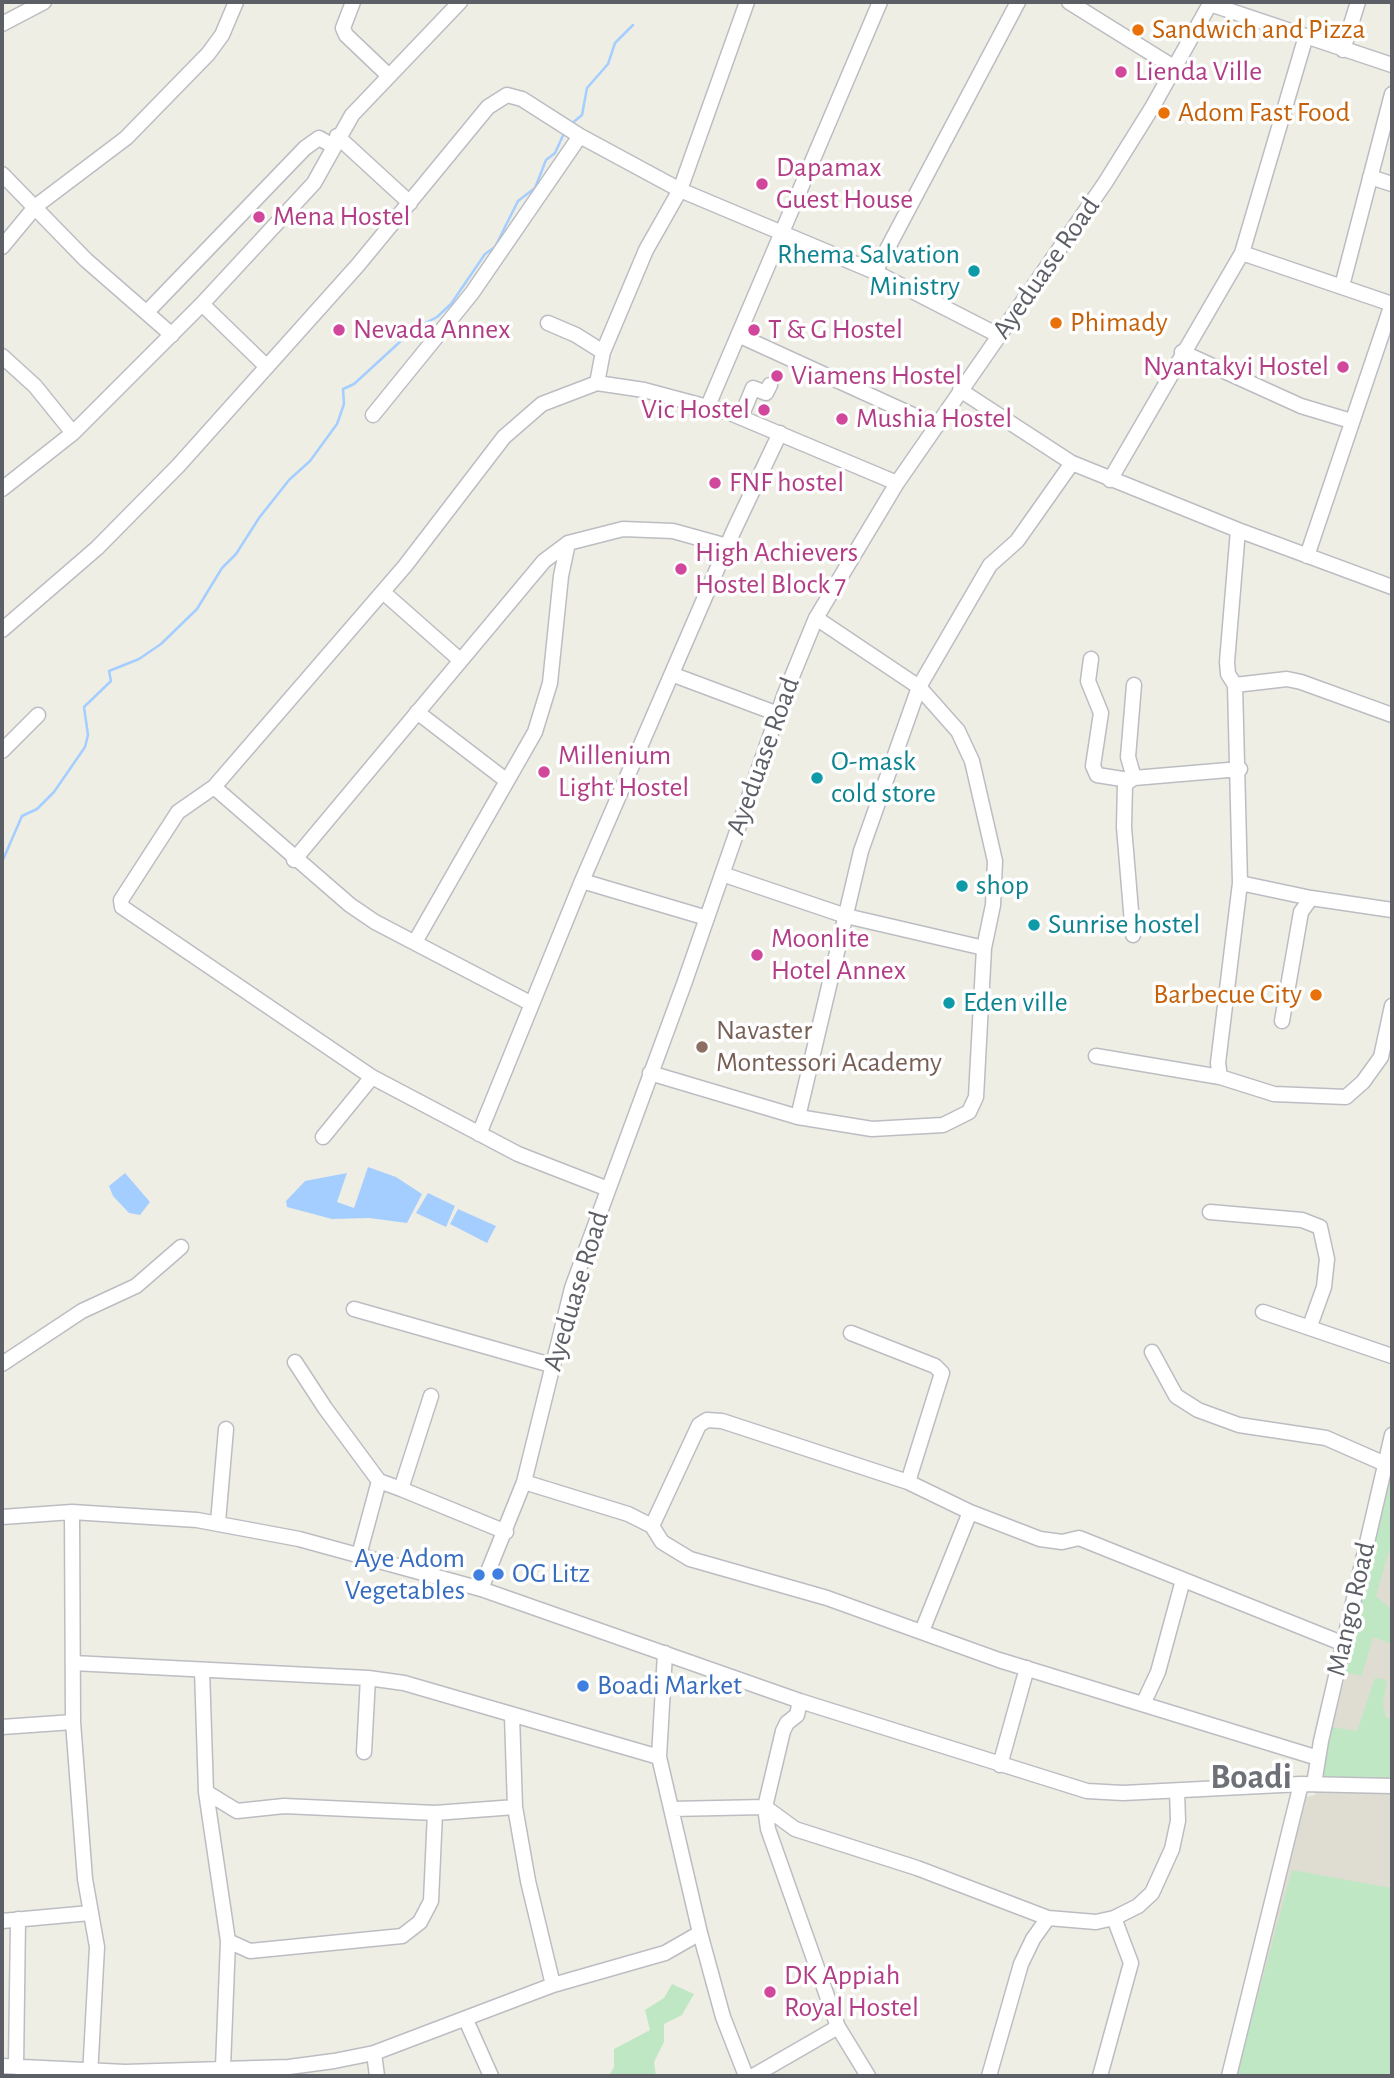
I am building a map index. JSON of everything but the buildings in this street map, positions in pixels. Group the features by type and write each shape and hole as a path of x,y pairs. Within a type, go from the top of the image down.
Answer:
{"street":[{"path":"2,24 44,2"},
{"path":"2,247 36,206 126,138 182,81 222,35 236,2"},
{"path":"353,2 343,28 346,35 390,76"},
{"path":"2,489 73,433 202,304 314,183 335,141 352,115 460,2"},
{"path":"597,383 603,352 646,250 680,190 747,2"},
{"path":"708,406 783,236 880,2"},
{"path":"874,272 1018,2"},
{"path":"1069,2 1086,6 1175,68"},
{"path":"1343,50 1358,2"},
{"path":"1211,3 1392,65"},
{"name":"Ayeduase Road","path":"481,1589 524,1482 572,1288 778,714 816,618 897,484 998,335 1084,216 1175,68 1211,3"},
{"path":"1110,480 1182,352 1242,253 1306,36"},
{"path":"1342,286 1392,94"},
{"path":"2,630 137,509 267,367 410,203 488,107 507,95 522,99 580,136 680,190 783,236 874,272 998,335"},
{"path":"373,415 472,293 580,136"},
{"path":"146,313 305,148 319,138 335,141 410,203"},
{"path":"2,174 86,260 172,335"},
{"path":"1370,177 1392,184"},
{"path":"1242,253 1392,304 1350,421 1307,556"},
{"path":"202,304 267,367"},
{"path":"548,323 576,335 603,352"},
{"path":"738,335 937,426"},
{"path":"1182,352 1301,406 1350,421"},
{"path":"2,355 35,386 73,433"},
{"path":"608,1189 540,1164 372,1077 121,904 178,813 214,787 383,592 504,437 542,404 597,383 708,406 780,433 897,484"},
{"path":"741,417 753,388 766,393 770,385"},
{"path":"960,390 1072,463 1238,530 1392,587"},
{"path":"478,1134 582,881 674,675 727,546 780,433"},
{"path":"799,1118 862,851 919,687 990,565 1017,541 1072,463"},
{"path":"295,860 460,660 496,622 544,561 568,543 624,529 673,531 727,546"},
{"path":"1220,1077 1218,1063 1240,883 1240,769 1236,685 1228,674 1227,662 1238,530"},
{"path":"415,942 536,732 548,693 561,576 568,543"},
{"path":"383,592 460,660"},
{"path":"650,1073 799,1118 872,1129 943,1125 969,1112 976,1097 984,948 993,905 995,861 981,790 958,731 919,687 816,618"},
{"path":"1091,659 1088,681 1100,704 1101,713 1093,766 1097,775 1131,779 1240,769"},
{"path":"674,675 778,714"},
{"path":"1236,685 1287,679 1316,686 1392,715"},
{"path":"1133,935 1123,788 1131,779 1128,757 1134,685"},
{"path":"417,712 507,781"},
{"path":"2,751 38,715"},
{"path":"214,787 350,905 530,1003"},
{"path":"722,874 846,916 984,948"},
{"path":"582,881 707,918"},
{"path":"1240,883 1311,898 1392,910"},
{"path":"1282,1021 1301,912 1311,898"},
{"path":"1096,1056 1220,1077 1274,1094 1346,1097 1387,1058 1392,1006"},
{"path":"323,1137 372,1077"},
{"path":"1210,1212 1302,1220 1320,1227 1328,1259 1324,1287 1310,1326"},
{"path":"2,1364 82,1311 136,1286 181,1247"},
{"path":"354,1309 551,1365"},
{"path":"1263,1312 1392,1356"},
{"path":"851,1333 935,1366 942,1373 908,1482"},
{"path":"1152,1352 1176,1396 1198,1410 1239,1426 1326,1438 1383,1463"},
{"path":"295,1362 379,1481 506,1532"},
{"path":"401,1489 431,1396"},
{"path":"652,1526 690,1439 699,1425 707,1420 738,1424 908,1482 970,1512 1040,1539 1057,1542 1079,1538 1344,1644"},
{"path":"219,1522 226,1429"},
{"name":"Mango Road","path":"1229,2076 1308,1784 1318,1758 1383,1463 1392,1435"},
{"path":"359,1555 379,1481"},
{"path":"524,1482 599,1503 652,1526 662,1542 690,1559 805,1592 1027,1668 1318,1758"},
{"path":"72,1512 74,1722 90,1913 97,1947 91,2073"},
{"path":"2,1517 72,1512 219,1522 359,1555 481,1589 800,1701 1087,1791 1123,1793 1308,1784 1392,1786"},
{"path":"922,1632 970,1512"},
{"path":"1144,1702 1158,1672 1183,1580"},
{"path":"665,1653 659,1757 700,1933 723,2017 747,2076"},
{"path":"72,1663 368,1678 439,1691 512,1716 659,1757"},
{"path":"1000,1765 1027,1668"},
{"path":"202,1670 206,1792 228,1941 223,2067"},
{"path":"364,1752 368,1678"},
{"path":"800,1701 797,1715 787,1723 783,1731 765,1807 768,1829 781,1873 838,2027 869,2076"},
{"path":"512,1716 515,1807 528,1881 553,1985"},
{"path":"2,1727 74,1722"},
{"path":"671,1809 765,1807 795,1829 917,1868 1048,1918 1074,1923 1114,1918 1138,1906 1152,1893 1172,1849 1178,1821 1177,1791"},
{"path":"206,1792 237,1811 284,1806 435,1813 515,1807"},
{"path":"228,1941 250,1951 402,1936 420,1922 432,1901 435,1813"},
{"path":"2,1921 90,1913"},
{"path":"989,2076 1021,1964 1033,1939 1048,1918"},
{"path":"1100,2076 1131,1963 1114,1918"},
{"path":"18,1919 9,2066 91,2073 289,2067 374,2053 553,1985 665,1953 700,1933"},
{"path":"466,2020 491,2076"},
{"path":"753,2076 838,2027"},
{"path":"374,2053 377,2076"}],"shaded area":[{"path":"1392,1491 1392,2076 1238,2076 1305,1797 1315,1795"}],"green space":[{"path":"1392,1463 1392,1552 1389,1551 1376,1596 1392,1610 1392,1644 1373,1637 1362,1676 1345,1672 1331,1727 1357,1731 1375,1678 1387,1680 1383,1704 1386,1718 1392,1718 1392,1781 1330,1780 1322,1774 1321,1763"},
{"path":"1292,1870 1392,1888 1392,2076 1236,2076"},
{"path":"672,1984 694,1994 682,2015 664,2024 664,2042 654,2062 656,2076 609,2076 614,2067 614,2049 650,2030 645,2010 664,1998"}],"water":[{"path":"368,1167 396,1177 422,1194 407,1223 369,1218 332,1219 287,1207 286,1201 305,1181 347,1173 337,1202 354,1208"},
{"path":"125,1173 150,1202 140,1215 129,1213 113,1196 109,1186"},
{"path":"428,1193 455,1206 446,1227 416,1213"},
{"path":"458,1209 496,1226 487,1243 450,1224"}],"waterway":[{"path":"570,125 582,115 587,88 608,64 615,43 633,25"},
{"path":"2,862 22,816 37,809 54,792 85,747 88,735 84,707 111,681 109,671 139,659 161,644 197,609 222,568 236,554 259,518 289,480 310,461 337,424 344,404 343,389 354,384 414,329 437,317 451,304 485,254 495,247 518,201 535,188 546,160 555,153 565,131"}],"place":[{"name":"Sandwich and Pizza","path":"1138,30"},
{"name":"Lienda Ville","path":"1121,72"},
{"name":"Adom Fast Food","path":"1164,113"},
{"name":"Dapamax Guest House","path":"762,184"},
{"name":"Mena Hostel","path":"259,217"},
{"name":"Rhema Salvation Ministry","path":"974,271"},
{"name":"Phimady","path":"1056,323"},
{"name":"Nevada Annex","path":"339,330"},
{"name":"T & G Hostel","path":"754,330"},
{"name":"Nyantakyi Hostel","path":"1343,367"},
{"name":"Viamens Hostel","path":"777,376"},
{"name":"Vic Hostel","path":"764,410"},
{"name":"Mushia Hostel","path":"842,419"},
{"name":"FNF hostel","path":"715,483"},
{"name":"High Achievers Hostel Block 7","path":"681,569"},
{"name":"Millenium Light Hostel","path":"544,772"},
{"name":"O-mask cold store","path":"817,778"},
{"name":"shop","path":"962,886"},
{"name":"Sunrise hostel","path":"1034,925"},
{"name":"Moonlite Hotel Annex","path":"757,955"},
{"name":"Barbecue City","path":"1316,995"},
{"name":"Eden ville","path":"949,1003"},
{"name":"Navaster Montessori Academy","path":"702,1047"},
{"name":"OG Litz","path":"498,1574"},
{"name":"Aye Adom Vegetables","path":"479,1575"},
{"name":"Boadi Market","path":"583,1686"},
{"name":"DK Appiah Royal Hostel","path":"770,1992"}],"district":[{"name":"Boadi","path":"1251,1777"}]}
